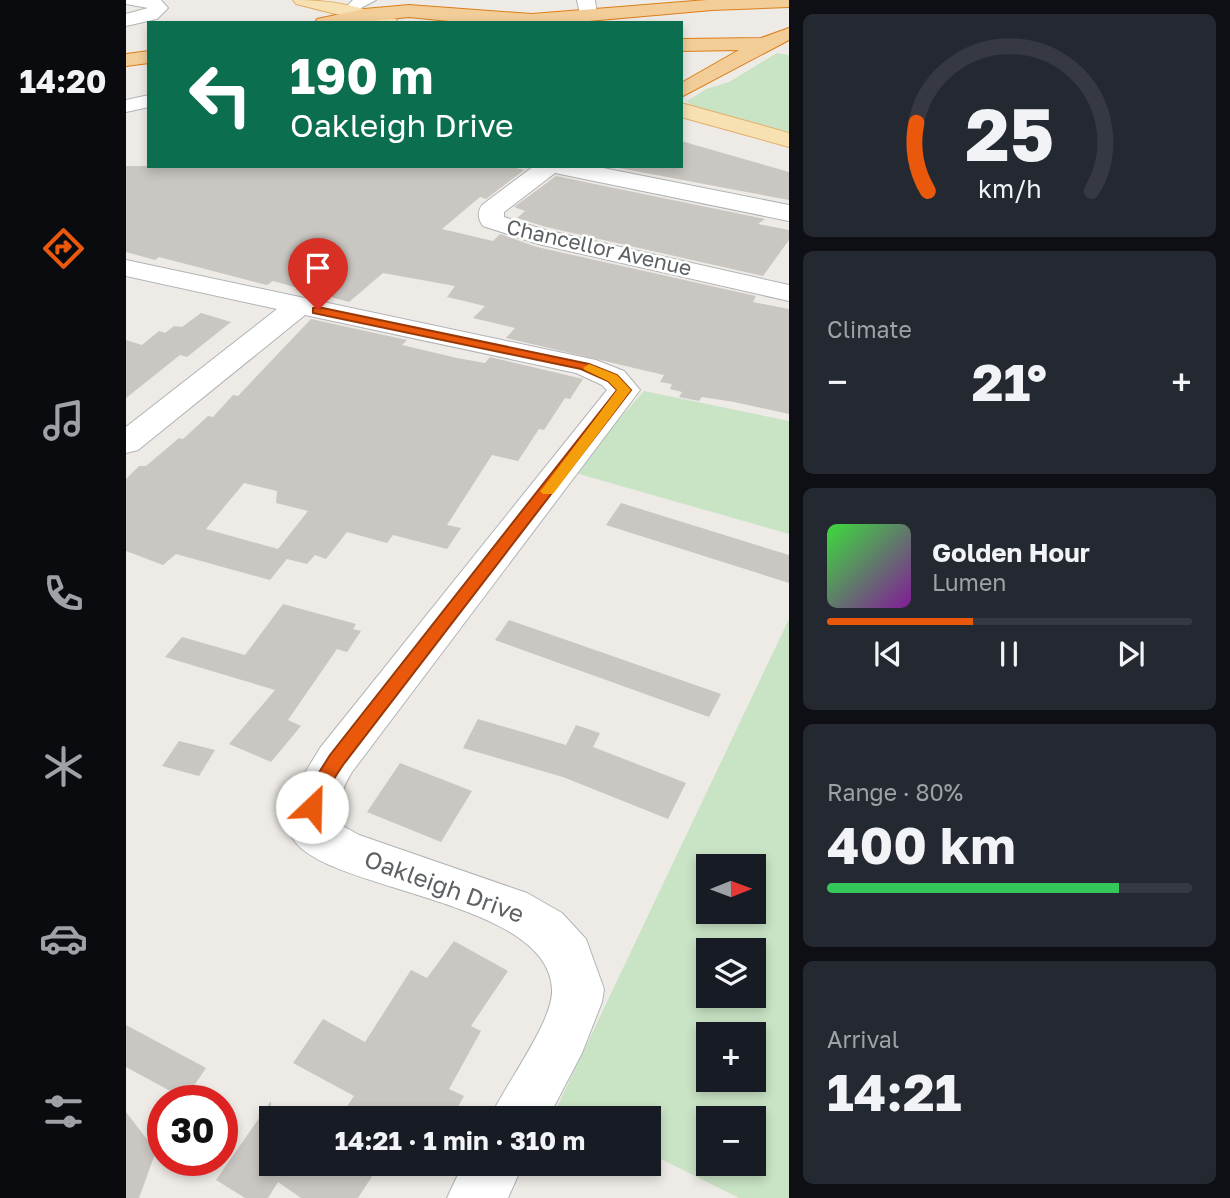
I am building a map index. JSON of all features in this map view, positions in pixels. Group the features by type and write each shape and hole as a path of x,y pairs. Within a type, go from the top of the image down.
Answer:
{"highway":[{"path":"409,17 432,14 500,19 587,8 789,2"},
{"path":"329,21 367,6"},
{"path":"678,21 789,12"},
{"path":"683,33 789,23"},
{"path":"683,89 765,44 789,34"},
{"path":"683,45 765,44"},
{"path":"126,60 147,57"},
{"path":"688,59 735,62"},
{"path":"683,81 699,73 700,66 688,59"},
{"path":"126,67 147,65"}],"main road":[{"path":"302,0 367,6 409,17"},
{"path":"683,111 789,140"},
{"path":"683,126 789,154"}],"street":[{"path":"126,20 150,15 159,8 154,4 130,0"},
{"path":"712,5 750,0"},
{"path":"765,44 789,41"},
{"path":"126,106 147,101"},
{"name":"Chancellor Avenue","path":"546,168 491,210 492,221 537,236 789,293"},
{"path":"566,168 789,214"},
{"name":"Oakleigh Drive","path":"126,268 585,366 612,378 624,390 542,520 336,760 317,790 312,817 313,831 326,842 357,856 470,891 533,918 559,942 573,965 578,990 571,1019 524,1106"},
{"path":"126,443 298,306"},
{"path":"477,1198 488,1176"}],"green space":[{"path":"777,53 789,55 789,132 694,108 687,101 706,89 729,82"},
{"path":"644,391 789,421 789,534 572,472"},
{"path":"789,619 789,1198 739,1198 661,1159 661,1106 557,1106"}],"building":[{"path":"683,142 789,172 789,200 619,168 683,168"},
{"path":"126,166 524,170 486,199 480,197 442,229 493,241 500,234 537,247 756,296 753,302 789,309 789,414 702,397 699,401 679,397 682,392 670,389 672,384 660,382 664,375 506,338 515,328 473,318 485,306 447,297 455,286 383,273 349,302 273,281 267,285 159,257 155,260 126,252"},
{"path":"556,176 765,219 758,224 789,230 789,240 763,276 546,227 517,218 525,211 514,207"},
{"path":"201,313 231,322 187,357 180,355 126,398 126,340 142,345 159,331 165,333 174,326 182,327"},
{"path":"311,319 407,340 402,345 457,358 485,363 490,357 583,379 570,399 565,398 544,430 539,429 518,461 492,455 447,525 461,528 447,549 393,535 387,543 347,532 326,559 315,555 307,564 287,559 270,580 176,554 163,565 126,551 126,479 139,466 146,466 179,438 183,439 208,416 213,417 233,395 238,396","holes":["244,483 277,491 276,503 308,511 278,549 206,529"]},
{"path":"621,503 789,555 789,583 606,525"},
{"path":"283,604 356,624 353,629 361,631 347,652 337,649 288,720 301,726 271,762 229,744 275,690 165,657 182,637 245,655"},
{"path":"509,620 721,694 709,717 495,640"},
{"path":"478,719 566,745 576,725 600,733 593,747 686,783 668,819 563,777 463,748"},
{"path":"179,741 215,750 199,776 162,766"},
{"path":"400,763 472,791 441,842 367,812"},
{"path":"454,941 508,971 471,1026 481,1031 449,1089 464,1096 459,1106 347,1106 354,1096 293,1063 323,1019 365,1042 411,970 427,978"},
{"path":"126,1025 206,1068 194,1085 159,1085 126,1067"},
{"path":"126,1112 147,1139 147,1176 139,1198 126,1198"},
{"path":"259,1118 259,1176 372,1176 358,1198 301,1198 278,1182 268,1198 245,1198 216,1180 219,1176 238,1176 238,1148"}],"slow traffic":[{"path":"548,491 624,390 612,378 589,368"}],"route":[{"path":"312,807 317,790 336,760 624,390 612,378 585,366 318,310"}]}
